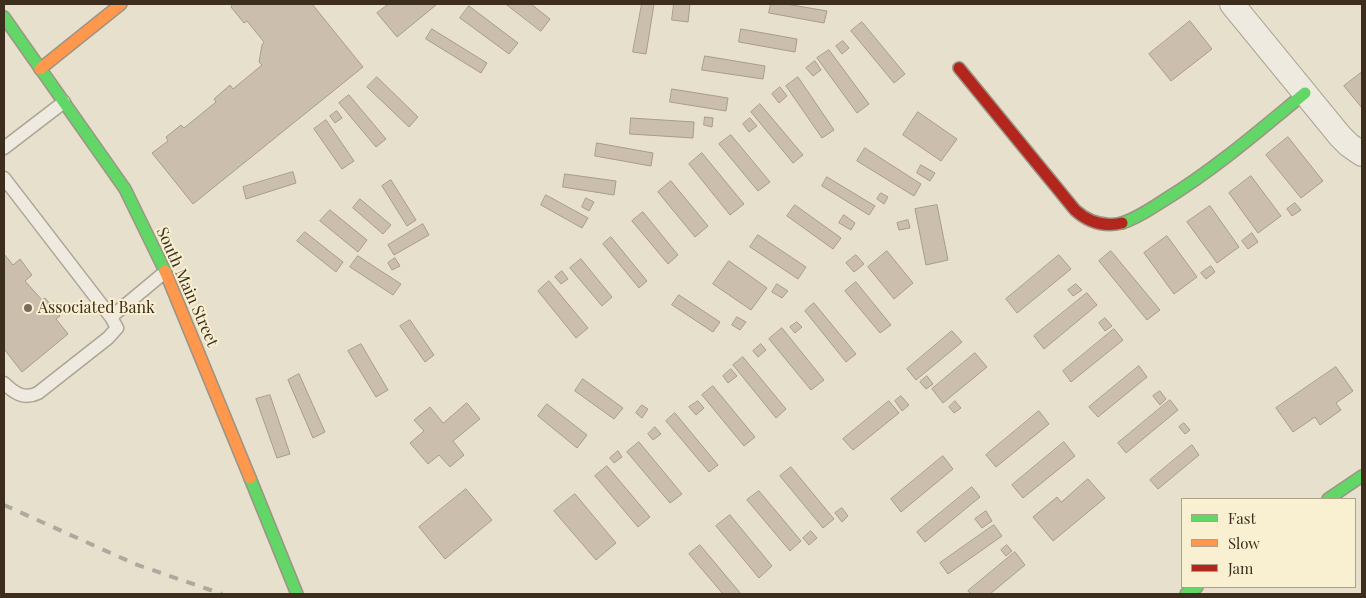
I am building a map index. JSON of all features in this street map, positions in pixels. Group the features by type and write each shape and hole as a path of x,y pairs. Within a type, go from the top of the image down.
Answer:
{"main road":[{"path":"40,69 120,4"},
{"name":"South Main Street","path":"5,12 40,69 125,189 165,272 297,594"},
{"path":"959,68 1075,210 1086,218 1105,224 1118,224 1131,220 1166,200 1221,161 1305,93"},
{"path":"1329,498 1362,476"}],"street":[{"path":"1232,4 1340,136 1362,154"}],"lane":[{"path":"4,148 64,102"},
{"path":"4,178 111,317 117,328 108,338 38,393 24,397 16,394 4,384"},
{"path":"111,317 165,272"}],"building":[{"path":"231,4 312,4 363,67 193,204 152,153 168,141 166,137 181,125 184,128 216,102 214,99 230,85 233,89 262,65 259,62 264,42 247,21 244,23 231,7"},
{"path":"389,4 436,5 397,37 377,13"},
{"path":"506,4 531,4 550,19 541,31"},
{"path":"642,4 654,4 646,54 633,52"},
{"path":"674,4 690,4 688,22 672,20"},
{"path":"771,4 786,4 827,11 824,23 769,13"},
{"path":"469,6 518,43 509,54 460,18"},
{"path":"1190,21 1212,49 1171,81 1149,54"},
{"path":"862,22 905,74 894,83 851,31"},
{"path":"432,29 487,63 481,73 426,39"},
{"path":"741,29 797,39 795,52 739,42"},
{"path":"843,41 849,48 842,54 836,46"},
{"path":"829,50 869,104 857,113 817,58"},
{"path":"705,56 765,66 763,79 702,70"},
{"path":"815,61 821,70 813,76 806,68"},
{"path":"1362,72 1362,108 1344,86"},
{"path":"377,77 418,117 409,127 367,87"},
{"path":"798,77 834,130 822,138 786,86"},
{"path":"780,87 787,96 779,103 772,94"},
{"path":"672,89 728,98 726,111 670,102"},
{"path":"349,95 386,139 376,147 339,103"},
{"path":"760,104 803,155 793,163 751,112"},
{"path":"337,111 342,118 335,123 330,116"},
{"path":"918,112 957,139 941,161 903,135"},
{"path":"705,117 713,118 712,127 704,125"},
{"path":"631,118 694,122 693,138 630,134"},
{"path":"750,118 757,126 749,132 743,124"},
{"path":"326,120 354,161 342,169 314,129"},
{"path":"731,135 770,182 758,191 719,144"},
{"path":"1288,137 1323,181 1301,198 1266,155"},
{"path":"597,143 653,153 651,166 595,156"},
{"path":"865,148 921,184 914,196 857,161"},
{"path":"702,153 744,204 730,215 689,164"},
{"path":"921,165 935,173 930,181 917,173"},
{"path":"293,172 296,183 246,199 243,187"},
{"path":"565,174 616,181 614,195 563,187"},
{"path":"1251,176 1281,216 1258,233 1229,193"},
{"path":"827,177 875,206 869,215 822,186"},
{"path":"391,180 416,220 407,226 382,186"},
{"path":"671,181 708,226 695,237 658,192"},
{"path":"881,193 888,197 884,204 877,199"},
{"path":"546,195 588,218 582,228 541,205"},
{"path":"586,198 594,202 589,211 582,207"},
{"path":"360,199 391,225 383,234 353,208"},
{"path":"1295,203 1301,210 1292,216 1287,209"},
{"path":"795,205 841,238 833,249 787,216"},
{"path":"937,205 948,260 926,265 915,209"},
{"path":"1210,206 1239,247 1217,263 1187,222"},
{"path":"330,210 367,240 358,252 320,221"},
{"path":"643,212 678,255 668,264 632,221"},
{"path":"844,215 855,223 851,230 839,223"},
{"path":"908,220 910,228 899,230 897,223"},
{"path":"423,224 429,235 394,255 388,245"},
{"path":"305,232 343,262 336,272 297,241"},
{"path":"1252,233 1258,242 1248,249 1242,241"},
{"path":"758,235 806,267 798,279 750,247"},
{"path":"1167,236 1197,277 1174,294 1144,253"},
{"path":"611,237 647,281 639,288 603,244"},
{"path":"887,251 913,283 894,299 868,267"},
{"path":"1111,251 1160,310 1147,320 1099,261"},
{"name":"Associated Bank","path":"4,254 13,265 20,259 32,275 25,281 42,300 45,298 60,316 56,319 68,334 22,372 4,349"},
{"path":"856,255 864,264 854,272 846,263"},
{"path":"1059,255 1071,269 1017,313 1006,299"},
{"path":"358,256 401,284 393,295 350,267"},
{"path":"395,258 400,266 392,270 388,263"},
{"path":"581,259 612,297 602,306 570,268"},
{"path":"729,261 767,288 751,310 713,284"},
{"path":"1211,266 1215,272 1206,279 1201,273"},
{"path":"562,271 568,279 561,284 555,277"},
{"path":"549,281 588,328 576,338 538,291"},
{"path":"856,282 891,325 880,333 845,291"},
{"path":"777,284 788,291 782,298 772,292"},
{"path":"1076,284 1082,290 1073,296 1068,290"},
{"path":"1087,293 1097,305 1044,349 1034,336"},
{"path":"679,295 720,322 713,332 672,305"},
{"path":"814,303 856,354 846,362 805,311"},
{"path":"737,317 746,322 740,330 732,325"},
{"path":"1105,318 1112,326 1105,331 1099,323"},
{"path":"410,320 434,355 425,362 400,326"},
{"path":"797,322 802,327 795,333 790,327"},
{"path":"782,328 824,380 811,390 769,339"},
{"path":"1114,329 1123,340 1071,382 1063,371"},
{"path":"952,331 962,342 916,380 907,369"},
{"path":"361,344 388,390 376,397 348,351"},
{"path":"761,344 766,350 758,357 753,351"},
{"path":"975,353 987,367 943,403 932,389"},
{"path":"743,357 786,409 776,418 733,365"},
{"path":"1139,366 1147,377 1098,417 1089,407"},
{"path":"1336,367 1353,391 1336,403 1341,410 1320,425 1315,417 1293,432 1276,408"},
{"path":"731,369 737,376 728,383 723,376"},
{"path":"299,374 325,432 313,438 288,380"},
{"path":"927,376 933,384 926,389 920,382"},
{"path":"583,379 623,408 614,419 575,391"},
{"path":"713,386 755,437 744,446 702,395"},
{"path":"1160,391 1166,399 1160,405 1153,396"},
{"path":"270,395 290,454 277,458 256,399"},
{"path":"901,396 909,405 902,411 895,401"},
{"path":"1170,400 1178,410 1126,453 1118,443"},
{"path":"698,401 704,408 696,415 689,407"},
{"path":"889,401 899,413 853,450 843,439"},
{"path":"955,401 961,408 954,413 949,407"},
{"path":"467,403 480,419 453,441 464,455 450,467 439,455 428,464 410,443 424,431 414,420 430,407 443,423"},
{"path":"547,404 587,435 577,448 538,416"},
{"path":"642,405 648,409 642,418 636,413"},
{"path":"1039,411 1049,424 996,467 986,455"},
{"path":"675,413 718,465 709,472 666,421"},
{"path":"1184,423 1190,430 1185,434 1179,427"},
{"path":"655,427 661,434 653,440 648,434"},
{"path":"639,442 682,494 670,503 627,452"},
{"path":"1064,442 1075,456 1023,498 1012,485"},
{"path":"1192,445 1199,455 1158,489 1150,480"},
{"path":"618,451 622,457 614,463 610,458"},
{"path":"943,456 953,469 901,512 891,499"},
{"path":"607,466 650,517 638,527 595,476"},
{"path":"791,467 834,519 823,528 780,476"},
{"path":"1088,479 1105,498 1053,541 1033,517 1057,497 1061,502"},
{"path":"972,487 980,497 925,542 917,532"},
{"path":"466,489 492,520 445,559 419,527"},
{"path":"759,491 801,541 790,551 747,500"},
{"path":"575,494 616,543 596,560 554,511"},
{"path":"842,508 848,516 842,522 835,513"},
{"path":"986,511 992,521 982,528 975,519"},
{"path":"730,515 772,566 759,578 716,526"},
{"path":"994,525 1002,536 948,574 940,563"},
{"path":"811,531 817,538 809,545 803,538"},
{"path":"700,545 741,594 723,594 689,554"},
{"path":"1007,545 1012,551 1006,556 1001,550"},
{"path":"1015,552 1025,565 990,594 971,594 968,591"}],"railway":[{"path":"4,505 135,564 222,594"}],"traffic: fast":[{"path":"4,17 125,189 165,271"},
{"path":"1122,223 1145,213 1202,175 1305,93"},
{"path":"1329,498 1362,476"},
{"path":"250,478 297,594"},
{"path":"1186,594 1195,588"}],"traffic: slow":[{"path":"40,69 121,4"},
{"path":"165,271 250,478"}],"traffic: jam":[{"path":"959,68 1075,210 1085,218 1103,224 1122,223"}],"place":[{"name":"Associated Bank","path":"28,308"}]}
